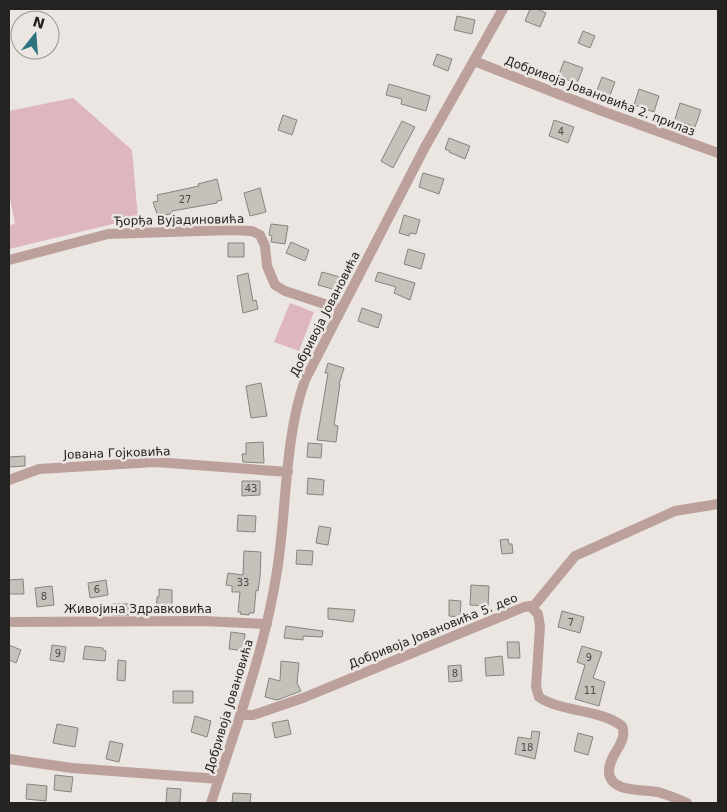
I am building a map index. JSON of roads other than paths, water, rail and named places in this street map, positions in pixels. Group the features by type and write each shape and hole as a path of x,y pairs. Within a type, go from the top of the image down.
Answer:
{"street":[{"name":"Добривоја Јовановића","path":"211,803 267,624 278,568 295,416 301,390 316,356 424,147 503,9"},
{"name":"Добривоја Јовановића 2. прилаз","path":"474,60 602,111 718,154"},
{"name":"Ђорђа Вујадиновића","path":"9,260 108,234 252,231 260,235 265,246 267,266 275,285 285,291 340,309"},
{"name":"Јована Гојковића","path":"9,480 39,469 155,462 288,472"},
{"path":"533,607 575,556 676,511 718,504"},
{"name":"Добривоја Јовановића 5. део","path":"240,715 252,715 295,701 440,643 524,606 533,607 538,614 540,626 536,687 539,697 548,702 605,717 622,726 624,736 611,761 609,770 610,778 614,783 624,788 659,792 687,803"},
{"name":"Живојина Здравковића","path":"9,622 203,621 267,624"},
{"path":"9,758 72,768 219,778"}]}
